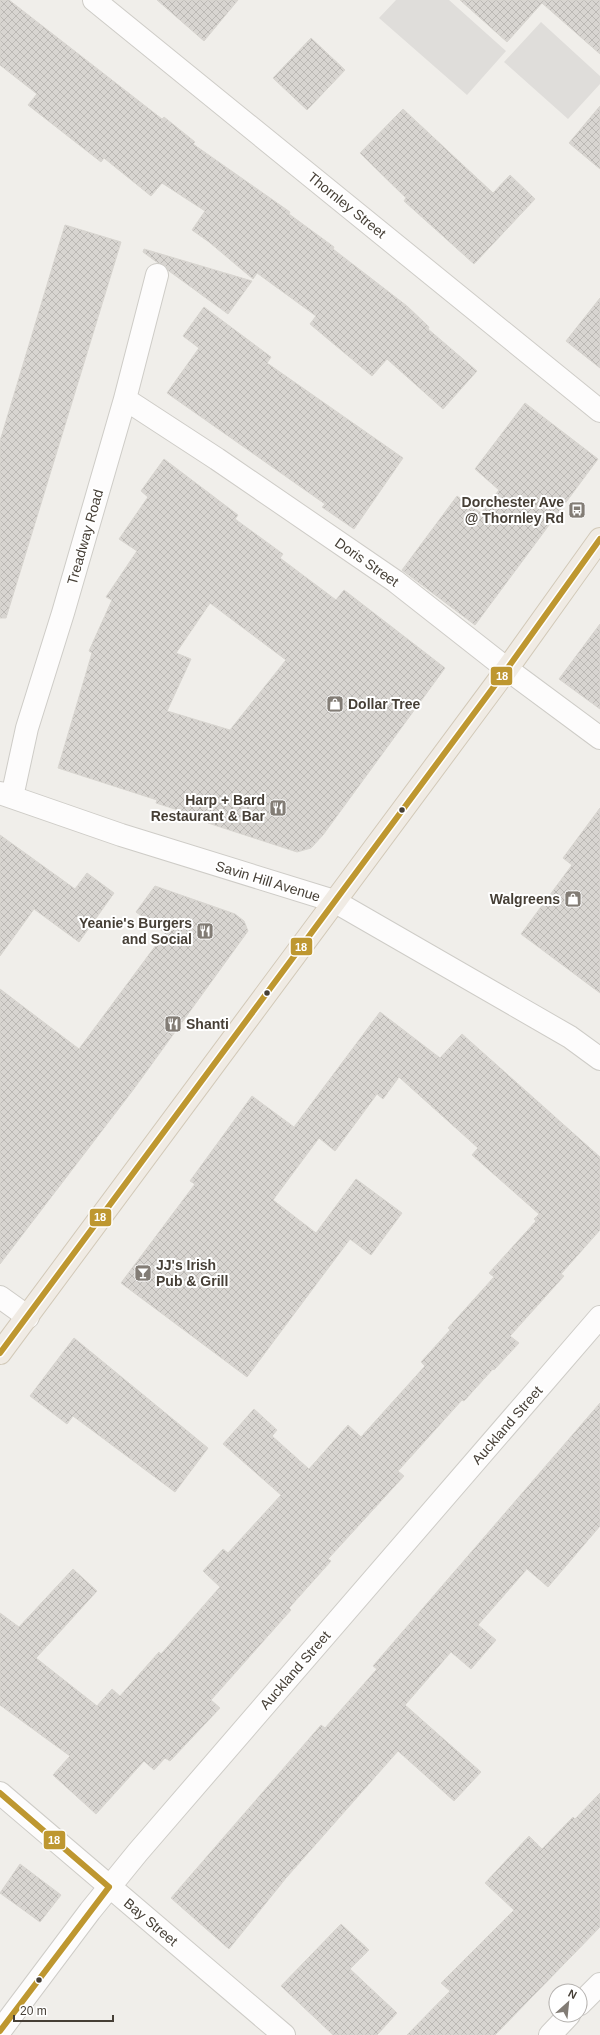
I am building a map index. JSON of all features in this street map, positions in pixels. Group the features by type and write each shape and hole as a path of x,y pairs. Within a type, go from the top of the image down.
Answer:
{"main road":[{"path":"0,1352 28,1317 334,901 507,670 600,539"}],"street":[{"name":"Thornley Street","path":"94,0 600,411"},
{"name":"Treadway Road","path":"6,795 66,605 125,399 157,275"},
{"name":"Doris Street","path":"125,399 217,459 395,581 507,670 600,738"},
{"name":"Savin Hill Avenue","path":"6,795 121,835 334,901 570,1037 600,1059"},
{"path":"0,1297 28,1317"},
{"name":"Auckland Street","path":"0,2031 109,1887 600,1318"},
{"name":"Bay Street","path":"0,1793 284,2035"},
{"path":"588,1996 600,1984"},
{"path":"550,2035 561,2023"}],"shaded area":[{"path":"396,0 449,0 506,51 467,95 379,18"},
{"path":"541,22 600,76 600,84 568,119 504,62"}],"building":[{"path":"0,0 9,0 162,119 164,117 195,142 193,144 290,212 289,214 334,247 333,249 407,306 429,327 428,329 477,371 443,409 387,359 372,376 310,324 316,316 257,273 253,279 209,242 192,230 205,211 162,183 151,196 104,158 101,162 28,105 37,94 0,65"},
{"path":"157,0 238,0 204,41"},
{"path":"460,0 600,0 600,54 542,3 507,42"},
{"path":"311,38 345,70 307,110 273,78"},
{"path":"600,106 600,169 569,143"},
{"path":"403,109 493,193 510,175 535,199 474,264 404,201 406,198 360,153"},
{"path":"65,225 121,242 6,618 0,618 0,441"},
{"path":"144,249 252,281 228,314 169,271 165,266 158,263 143,252"},
{"path":"600,298 600,368 566,341"},
{"path":"204,307 271,357 267,363 403,458 354,529 322,507 325,504 167,393 199,348 183,336"},
{"path":"525,403 598,459 475,625 402,570 457,496 481,513 499,490 475,469"},
{"path":"164,459 238,515 235,519 283,554 280,558 336,600 344,590 445,668 323,835 311,848 297,852 208,823 209,820 156,803 157,800 58,768 92,653 89,651 112,600 106,597 137,551 119,539 148,497 141,491","holes":["210,603 286,660 230,730 167,711 191,659 176,653"]},
{"path":"600,624 600,709 559,679"},
{"name":"Walgreens","path":"600,808 600,993 521,934 572,865 563,858"},
{"path":"0,835 75,889 87,873 114,893 79,942 34,909 0,956"},
{"path":"155,886 235,914 244,921 248,931 133,1090 0,1264 0,989 79,1049 165,933 136,912"},
{"path":"380,1012 440,1058 462,1034 600,1157 600,1230 561,1274 564,1276 510,1336 519,1343 464,1401 462,1400 398,1471 404,1476 328,1559 331,1561 289,1608 291,1610 211,1700 220,1708 170,1761 165,1758 154,1770 144,1761 96,1814 53,1775 70,1756 0,1705 0,1613 19,1627 73,1569 97,1591 36,1658 97,1706 112,1689 120,1696 159,1652 161,1654 220,1587 203,1571 223,1549 228,1553 281,1495 223,1444 254,1409 277,1430 272,1436 309,1469 348,1425 361,1437 425,1366 421,1362 450,1330 448,1328 494,1277 489,1273 536,1221 534,1219 539,1214 472,1155 478,1148 399,1077 383,1099 377,1094 335,1151 319,1138 273,1200 316,1233 356,1179 402,1213 371,1255 350,1239 247,1377 121,1283 195,1184 190,1181 252,1096 294,1127"},
{"path":"74,1338 208,1448 175,1492 73,1416 67,1424 30,1396"},
{"path":"600,1403 600,1526 548,1587 527,1569 478,1625 496,1640 471,1669 451,1652 405,1705 481,1772 454,1801 398,1751 286,1878 229,1949 171,1898 321,1725 325,1728 377,1669 373,1666"},
{"path":"600,1793 600,1927 495,2035 407,2035 450,1991 441,1983 514,1910 485,1883 529,1836 542,1849 573,1817 575,1819"},
{"path":"20,1864 61,1895 40,1922 0,1893"},
{"path":"341,1924 369,1950 350,1969 397,2013 377,2035 333,2035 281,1986"}],"transit line":[{"name":"18","path":"0,1353 507,669 600,539"},
{"name":"18","path":"0,1793 109,1887"},
{"name":"18","path":"0,2031 109,1887"}],"place":[{"name":"Dorchester Ave @ Thornley Rd","path":"577,510"},
{"name":"Dollar Tree","path":"335,704"},
{"name":"Harp + Bard Restaurant & Bar","path":"278,808"},
{"name":"Walgreens","path":"573,899"},
{"name":"Yeanie's Burgers and Social","path":"205,931"},
{"name":"Shanti","path":"173,1024"},
{"name":"JJ's Irish Pub & Grill","path":"143,1273"}]}
